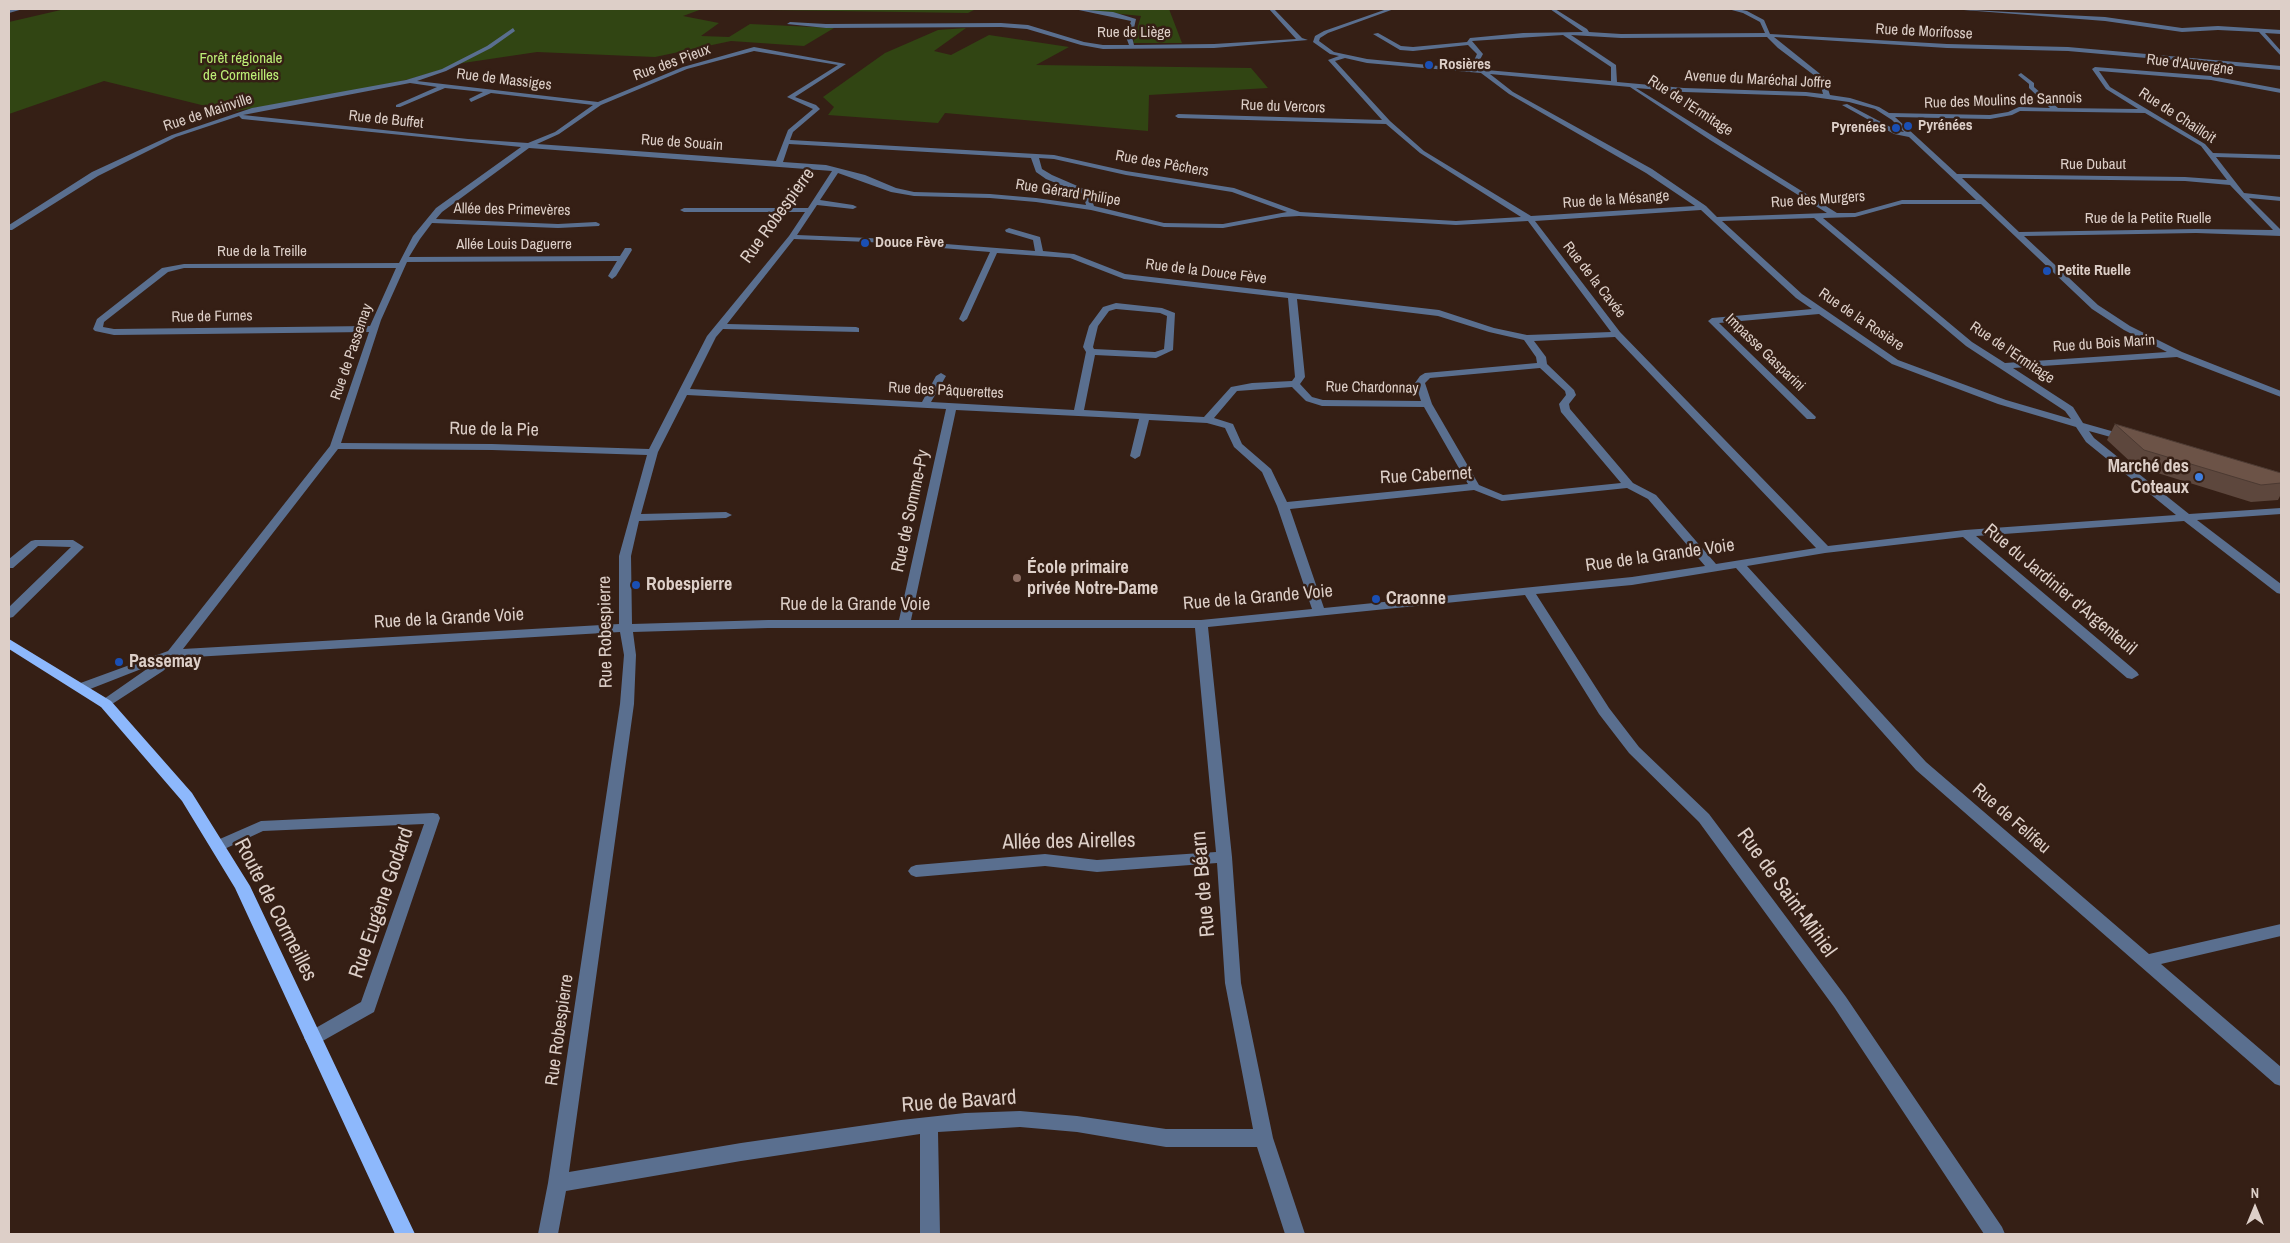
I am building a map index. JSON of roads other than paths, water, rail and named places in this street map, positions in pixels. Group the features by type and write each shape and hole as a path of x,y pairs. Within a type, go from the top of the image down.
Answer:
{"main road":[{"name":"Route de Cormeilles","path":"9,643 106,704 188,797 242,886 405,1234"}],"street":[{"path":"9,11 20,9"},
{"path":"1078,9 1113,14 1134,20 1129,37 1132,47"},
{"path":"1271,9 1300,40 1315,41 1319,36 1330,30 1391,9"},
{"path":"1552,9 1585,30 1586,33"},
{"path":"1731,9 1745,12 1762,21 1768,35 1791,56 1822,78 1828,96"},
{"path":"1745,12 1752,9"},
{"path":"1954,9 1997,10 2049,16 2105,19 2182,30 2218,28 2281,32"},
{"path":"2038,9 2049,16"},
{"name":"Rue de Liège","path":"790,24 1001,25 1028,27 1088,45 1132,47 1214,46 1300,40"},
{"name":"Rue de Mainville","path":"9,228 110,166 198,126 252,110 407,82 444,70 489,47 513,30"},
{"path":"2262,31 2281,54"},
{"path":"1367,35 1387,33"},
{"path":"1564,33 1614,66 1614,83"},
{"name":"Rue de Morifosse","path":"1376,34 1400,48 1414,49 1469,43 1470,40 1494,37 1564,33 1620,36 1720,33 1947,46 2095,50 2281,68"},
{"name":"Avenue du Maréchal Joffre","path":"1315,41 1322,48 1343,56 1632,85 1828,96 1863,103 1881,110 1912,135 1981,202 2095,307 2127,328 2179,354 2281,394"},
{"path":"1469,43 1480,54 1472,70"},
{"name":"Rue des Pieux","path":"599,104 685,68 754,49 843,64 790,97 817,109 790,131 786,142"},
{"name":"Rue de la Cavée","path":"1343,56 1330,60 1388,122 1430,159 1530,219 1617,334 1825,550"},
{"name":"Rue d'Auvergne","path":"2095,69 2210,78 2281,91"},
{"name":"Rue de Chailloit","path":"2095,69 2108,88 2203,145 2213,155 2242,195 2281,234"},
{"name":"Rue de la Rosière","path":"1482,71 1511,93 1649,171 1703,208 1799,296 1895,362 2002,402 2136,442"},
{"path":"2021,75 2032,84 2030,87 2058,110"},
{"name":"Rue de Massiges","path":"407,82 599,104"},
{"name":"Rue de l'Ermitage","path":"1632,85 1632,88 1835,215"},
{"path":"398,106 444,86"},
{"path":"471,100 491,91"},
{"path":"1773,98 1847,105 1896,133 1912,135"},
{"name":"Rue de Passemay","path":"173,654 335,446 374,329 403,263 428,221 439,210 527,146 557,133 599,104"},
{"name":"Rue des Moulins de Sannois","path":"1890,116 1990,116 2010,114 2019,110 2147,111"},
{"name":"Rue du Vercors","path":"1178,116 1388,122"},
{"name":"Rue de Buffet","path":"242,117 527,146"},
{"path":"779,163 786,142"},
{"name":"Rue des Pêchers","path":"786,142 1054,157 1126,173 1234,190 1299,214 1456,223 1530,219"},
{"name":"Rue de Souain","path":"527,146 779,163 826,168 835,172"},
{"path":"2213,155 2281,157"},
{"path":"1036,156 1034,159 1039,170 1049,177 1086,193 1091,208"},
{"name":"Rue Gérard Philipe","path":"835,172 862,177 894,190 914,194 1008,197 1091,208 1164,225 1189,227 1223,226 1282,215 1299,214"},
{"name":"Rue Robespierre","path":"548,1234 558,1183 627,704 630,654 625,618 625,556 634,518 653,452 719,326 792,237 835,172"},
{"name":"Rue Dubaut","path":"1954,176 2186,179 2232,183"},
{"path":"2242,195 2281,199"},
{"path":"814,202 853,207"},
{"name":"Rue des Murgers","path":"1715,219 1855,215 1902,202 1981,202"},
{"name":"Rue de la Mésange","path":"1530,219 1703,208"},
{"path":"684,210 809,210"},
{"name":"Rue de l'Ermitage","path":"1817,217 1969,344 2069,409 2090,440 2281,590"},
{"name":"Allée des Primevères","path":"428,221 558,226 596,224"},
{"path":"1009,230 1037,239 1039,252"},
{"name":"Rue de la Petite Ruelle","path":"2016,234 2196,231 2281,234"},
{"name":"Rue de la Douce Fève","path":"792,237 869,240 1039,252 1070,256 1124,276 1439,314 1527,338 1617,334"},
{"path":"612,276 628,250"},
{"path":"963,319 995,250"},
{"name":"Allée Louis Daguerre","path":"403,263 623,258"},
{"name":"Rue de la Treille","path":"131,296 166,270 184,266 403,263"},
{"name":"Rue de Furnes","path":"131,296 100,321 98,329 114,332 374,329"},
{"path":"1208,420 1234,389 1252,386 1295,384 1300,377 1292,296"},
{"path":"1078,413 1091,352 1088,347 1094,326 1106,308 1116,306 1162,311 1172,315 1168,350 1156,355 1091,352"},
{"name":"Impasse Gasparini","path":"1811,417 1712,322 1820,311"},
{"path":"719,326 856,330"},
{"path":"1527,338 1541,357 1542,365 1569,390 1571,395 1564,404 1565,410 1630,485 1652,497 1713,568"},
{"name":"Rue du Bois Marin","path":"2002,366 2179,354"},
{"name":"Rue Chardonnay","path":"1295,384 1309,399 1322,403 1427,404 1420,383 1428,375 1542,365"},
{"path":"925,405 940,376"},
{"name":"Rue des Pâquerettes","path":"684,392 1221,422 1229,426 1238,445 1267,471 1283,506 1320,613"},
{"path":"1427,404 1475,487"},
{"name":"Rue de Somme-Py","path":"904,624 952,406"},
{"path":"1135,456 1144,418"},
{"name":"Rue de la Pie","path":"335,446 492,447 653,452"},
{"name":"Rue Cabernet","path":"1283,506 1475,487 1502,498 1630,485"},
{"name":"Rue de la Grande Voie","path":"80,688 173,654 589,629 768,624 1201,624 1632,581 1825,550 1965,533 2185,516 2279,513"},
{"path":"634,518 726,515"},
{"name":"Rue du Jardinier d'Argenteuil","path":"1965,533 2132,675"},
{"path":"9,565 35,543 73,543 78,548 9,614"},
{"name":"Rue de Felifeu","path":"1739,564 1921,766 2281,1078"},
{"name":"Rue de Saint-Mihiel","path":"1528,591 1604,711 1634,750 1704,818 1840,1002 1995,1234"},
{"name":"Rue de Béarn","path":"1201,624 1224,857 1233,983 1264,1138"},
{"path":"106,704 158,668 173,654"},
{"name":"Rue Eugène Godard","path":"218,846 261,826 434,818 368,1007 313,1038"},
{"name":"Allée des Airelles","path":"916,871 1045,860 1097,866 1224,857"},
{"path":"2147,961 2281,930"},
{"name":"Rue de Bavard","path":"558,1183 741,1152 929,1125 1020,1119 1093,1126 1166,1138 1264,1138"},
{"path":"929,1125 930,1234"},
{"path":"1264,1138 1295,1234"}],"place":[{"name":"Rosières","path":"1429,65"},
{"name":"Pyrénées","path":"1908,126"},
{"name":"Pyrenées","path":"1896,128"},
{"name":"Douce Fève","path":"865,243"},
{"name":"Petite Ruelle","path":"2047,271"},
{"name":"Marché des Coteaux","path":"2199,477"},
{"name":"École primaire privée Notre-Dame","path":"1017,578"},
{"name":"Robespierre","path":"636,585"},
{"name":"Craonne","path":"1376,599"},
{"name":"Passemay","path":"119,662"}],"park label":[{"name":"Forêt régionale de Cormeilles","path":"241,68"}]}
